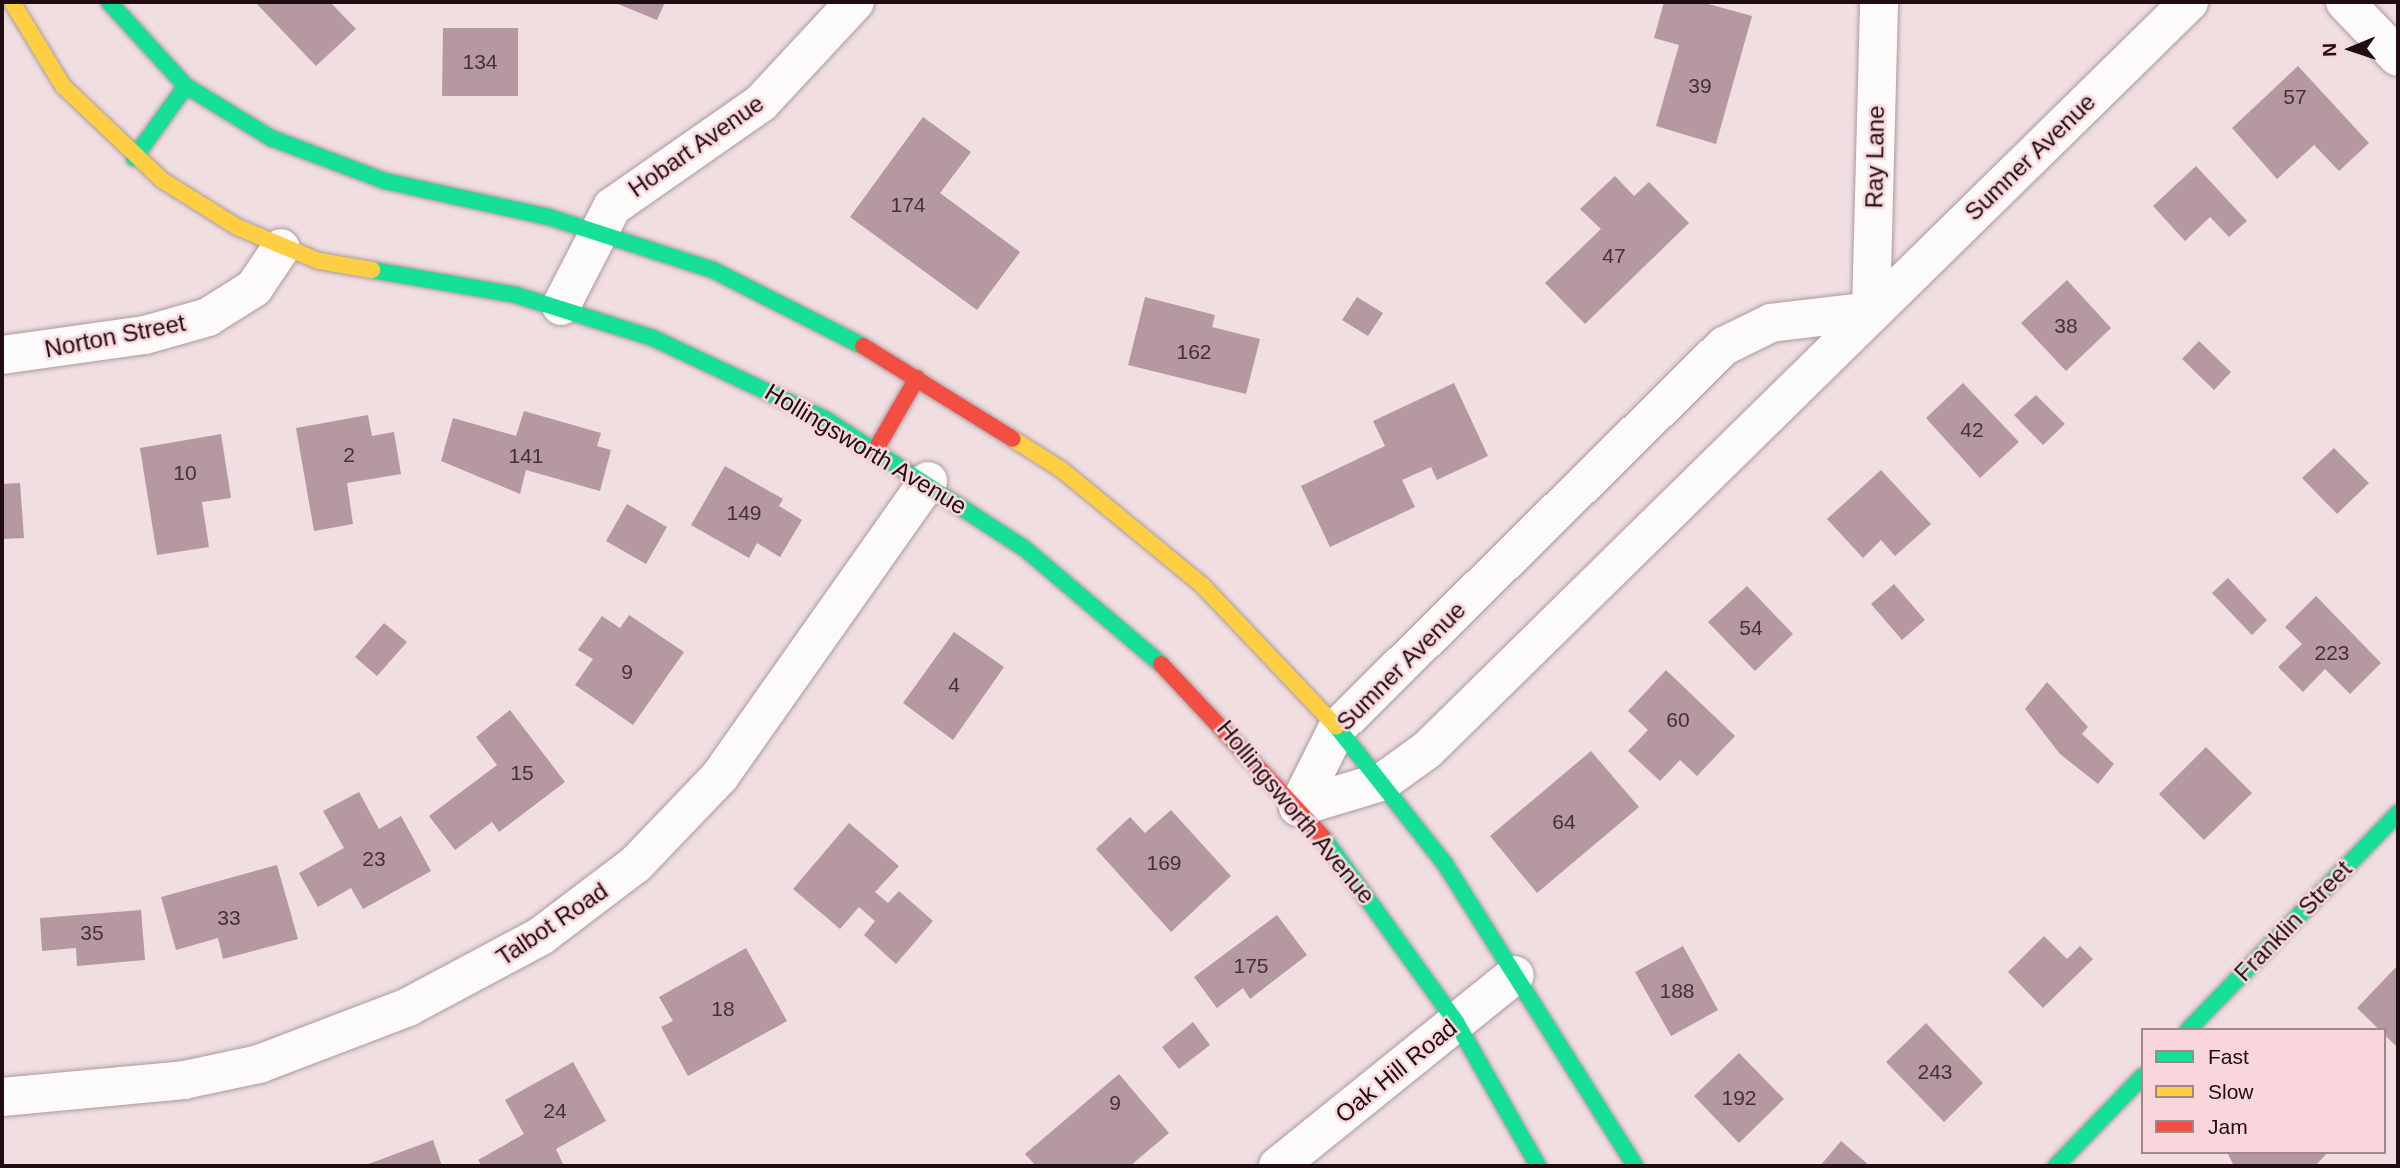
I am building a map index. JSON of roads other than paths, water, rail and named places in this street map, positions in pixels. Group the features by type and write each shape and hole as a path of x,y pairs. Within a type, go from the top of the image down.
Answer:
{"street":[{"name":"Hollingsworth Avenue","path":"12,2 64,86 134,158 202,207 281,248 352,270 561,306 740,374 928,481 1100,608 1176,677 1298,807 1456,1022 1538,1166"},
{"path":"109,2 186,86 307,154 385,181 595,230 751,287 917,378 1062,471 1170,556 1338,727 1384,781 1515,975 1635,1166"},
{"name":"Hobart Avenue","path":"561,306 595,230 631,190 761,103 855,2"},
{"name":"Ray Lane","path":"1871,312 1879,2"},
{"name":"Sumner Avenue","path":"1298,807 1384,781 1447,731 2189,2"},
{"path":"2345,2 2398,57"},
{"path":"134,158 186,86"},
{"name":"Norton Street","path":"2,355 145,335 208,317 254,288 281,248"},
{"name":"Sumner Avenue","path":"1298,807 1338,727 1724,346 1771,323 1871,312"},
{"path":"876,449 917,378"},
{"name":"Talbot Road","path":"2,1097 184,1080 259,1064 408,1007 541,936 636,864 720,776 928,481"},
{"name":"Franklin Street","path":"2190,1028 2398,813"},
{"name":"Oak Hill Road","path":"1278,1166 1515,975"},
{"path":"2056,1166 2141,1078"}]}
